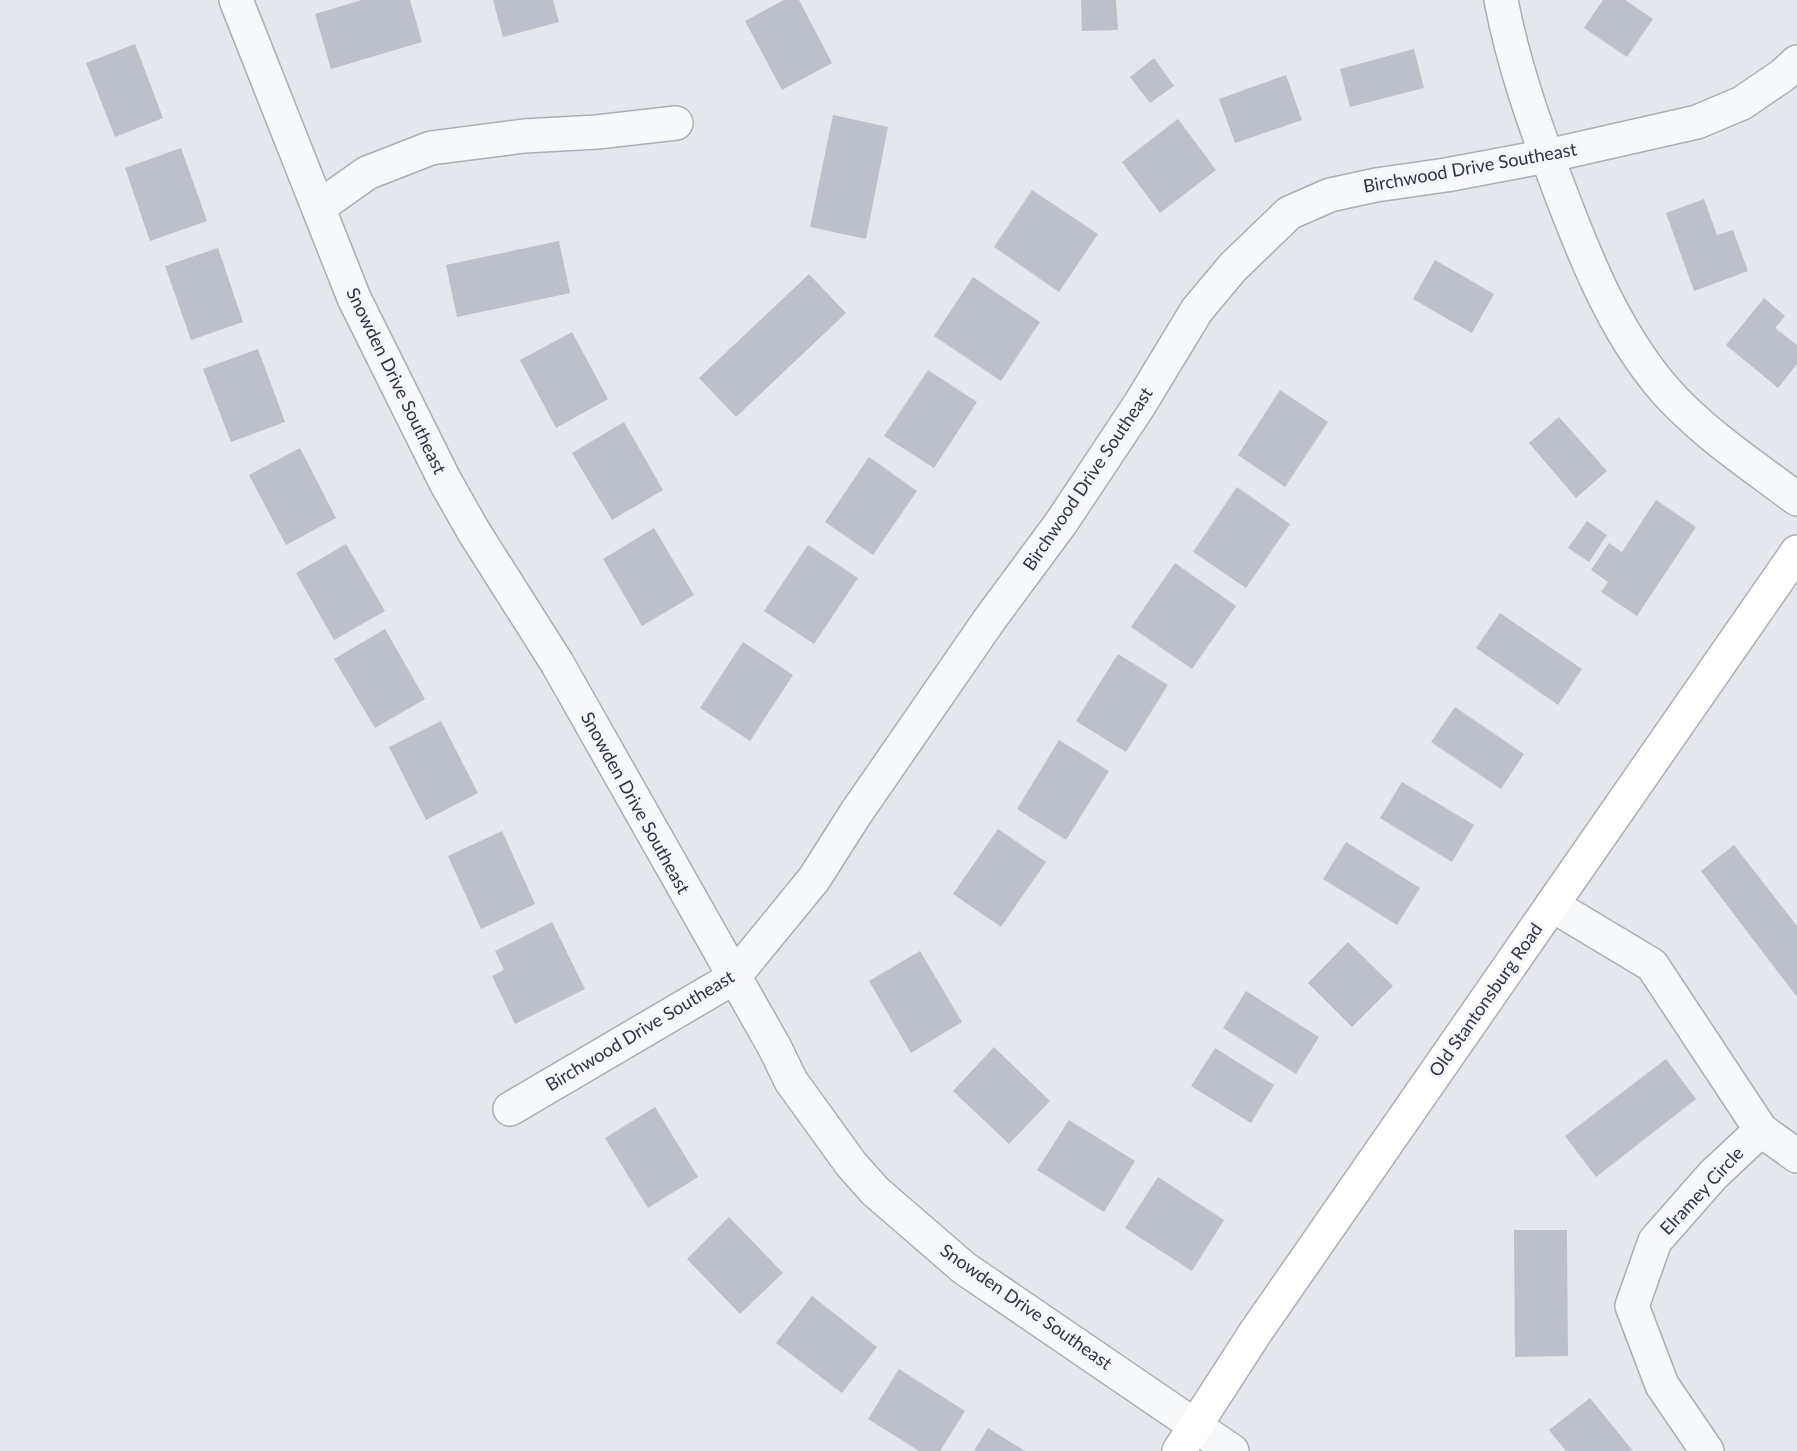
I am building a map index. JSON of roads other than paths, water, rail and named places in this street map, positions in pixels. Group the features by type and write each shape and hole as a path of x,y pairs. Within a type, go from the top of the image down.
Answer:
{"street":[{"name":"Snowden Drive Southeast","path":"236,0 354,298 445,481 474,532 557,663 775,1048 791,1081 851,1164 875,1191 964,1268 1108,1364 1188,1439 1232,1451"},
{"path":"1501,0 1510,45 1547,156 1581,248 1618,321 1646,365 1675,401 1712,435 1797,499"},
{"name":"Birchwood Drive Southeast","path":"510,1109 734,978 814,879 856,813 970,648 1061,523 1140,404 1197,310 1233,267 1289,213 1330,195 1547,156 1697,122 1742,103 1783,75 1797,62"},
{"path":"319,207 367,173 431,148 524,136 597,132 676,123"},
{"name":"Old Stantonsburg Road","path":"1188,1439 1255,1333 1797,552"},
{"path":"1551,905 1652,965 1761,1130 1797,1156"},
{"name":"Elramey Circle","path":"1707,1451 1662,1384 1632,1306 1655,1241 1713,1175 1761,1130"}]}
